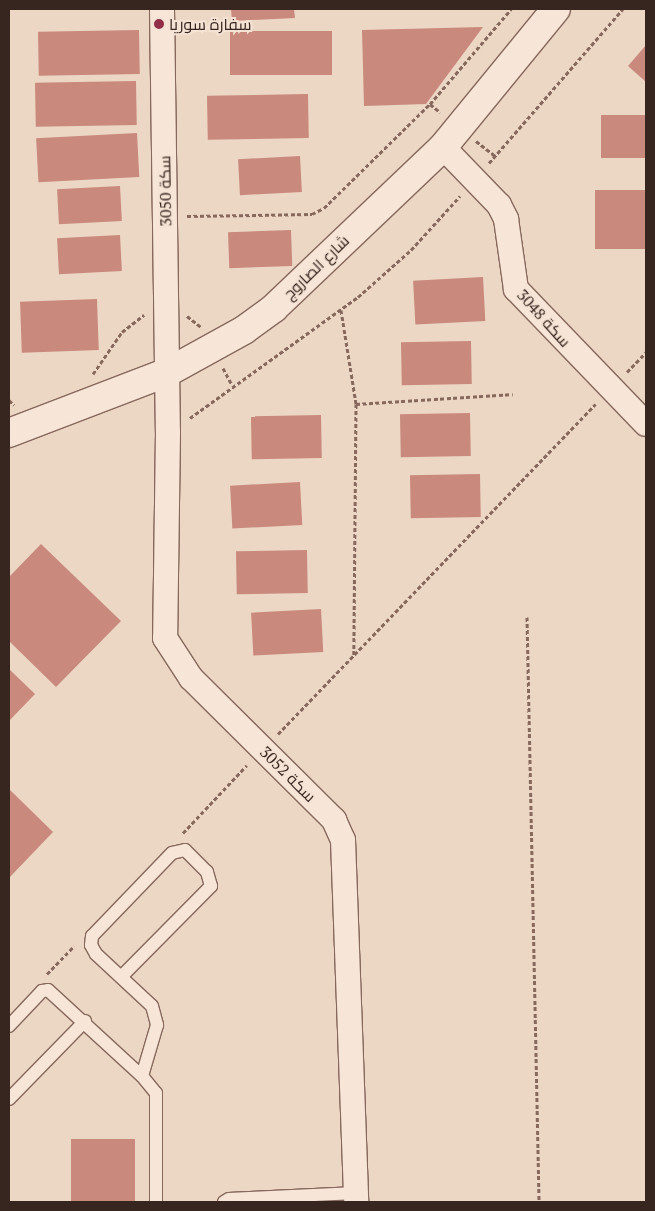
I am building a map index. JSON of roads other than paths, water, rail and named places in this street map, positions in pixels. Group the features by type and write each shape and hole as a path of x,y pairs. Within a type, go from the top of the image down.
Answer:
{"main road":[{"name":"شارع الصاروج","path":"13,420 168,372 244,330 274,308 443,147 556,9"}],"street":[{"name":"سكة 3050","path":"162,9 168,372"},
{"name":"سكة 3048","path":"443,147 499,205 506,219 516,289 646,424"},
{"name":"سكة 3052","path":"168,372 165,638 191,678 334,820 343,840 356,1198"}],"lane":[{"path":"122,977 211,886 207,872 185,850 172,853 92,936 91,945 96,954 152,1006 157,1025 142,1076"},
{"path":"9,1026 42,991 48,990 85,1021 142,1076 156,1093 156,1202"},
{"path":"9,1100 85,1021"},
{"path":"224,1202 229,1199 356,1198"}],"place":[{"name":"سفارة سوريا","path":"159,24"}]}
